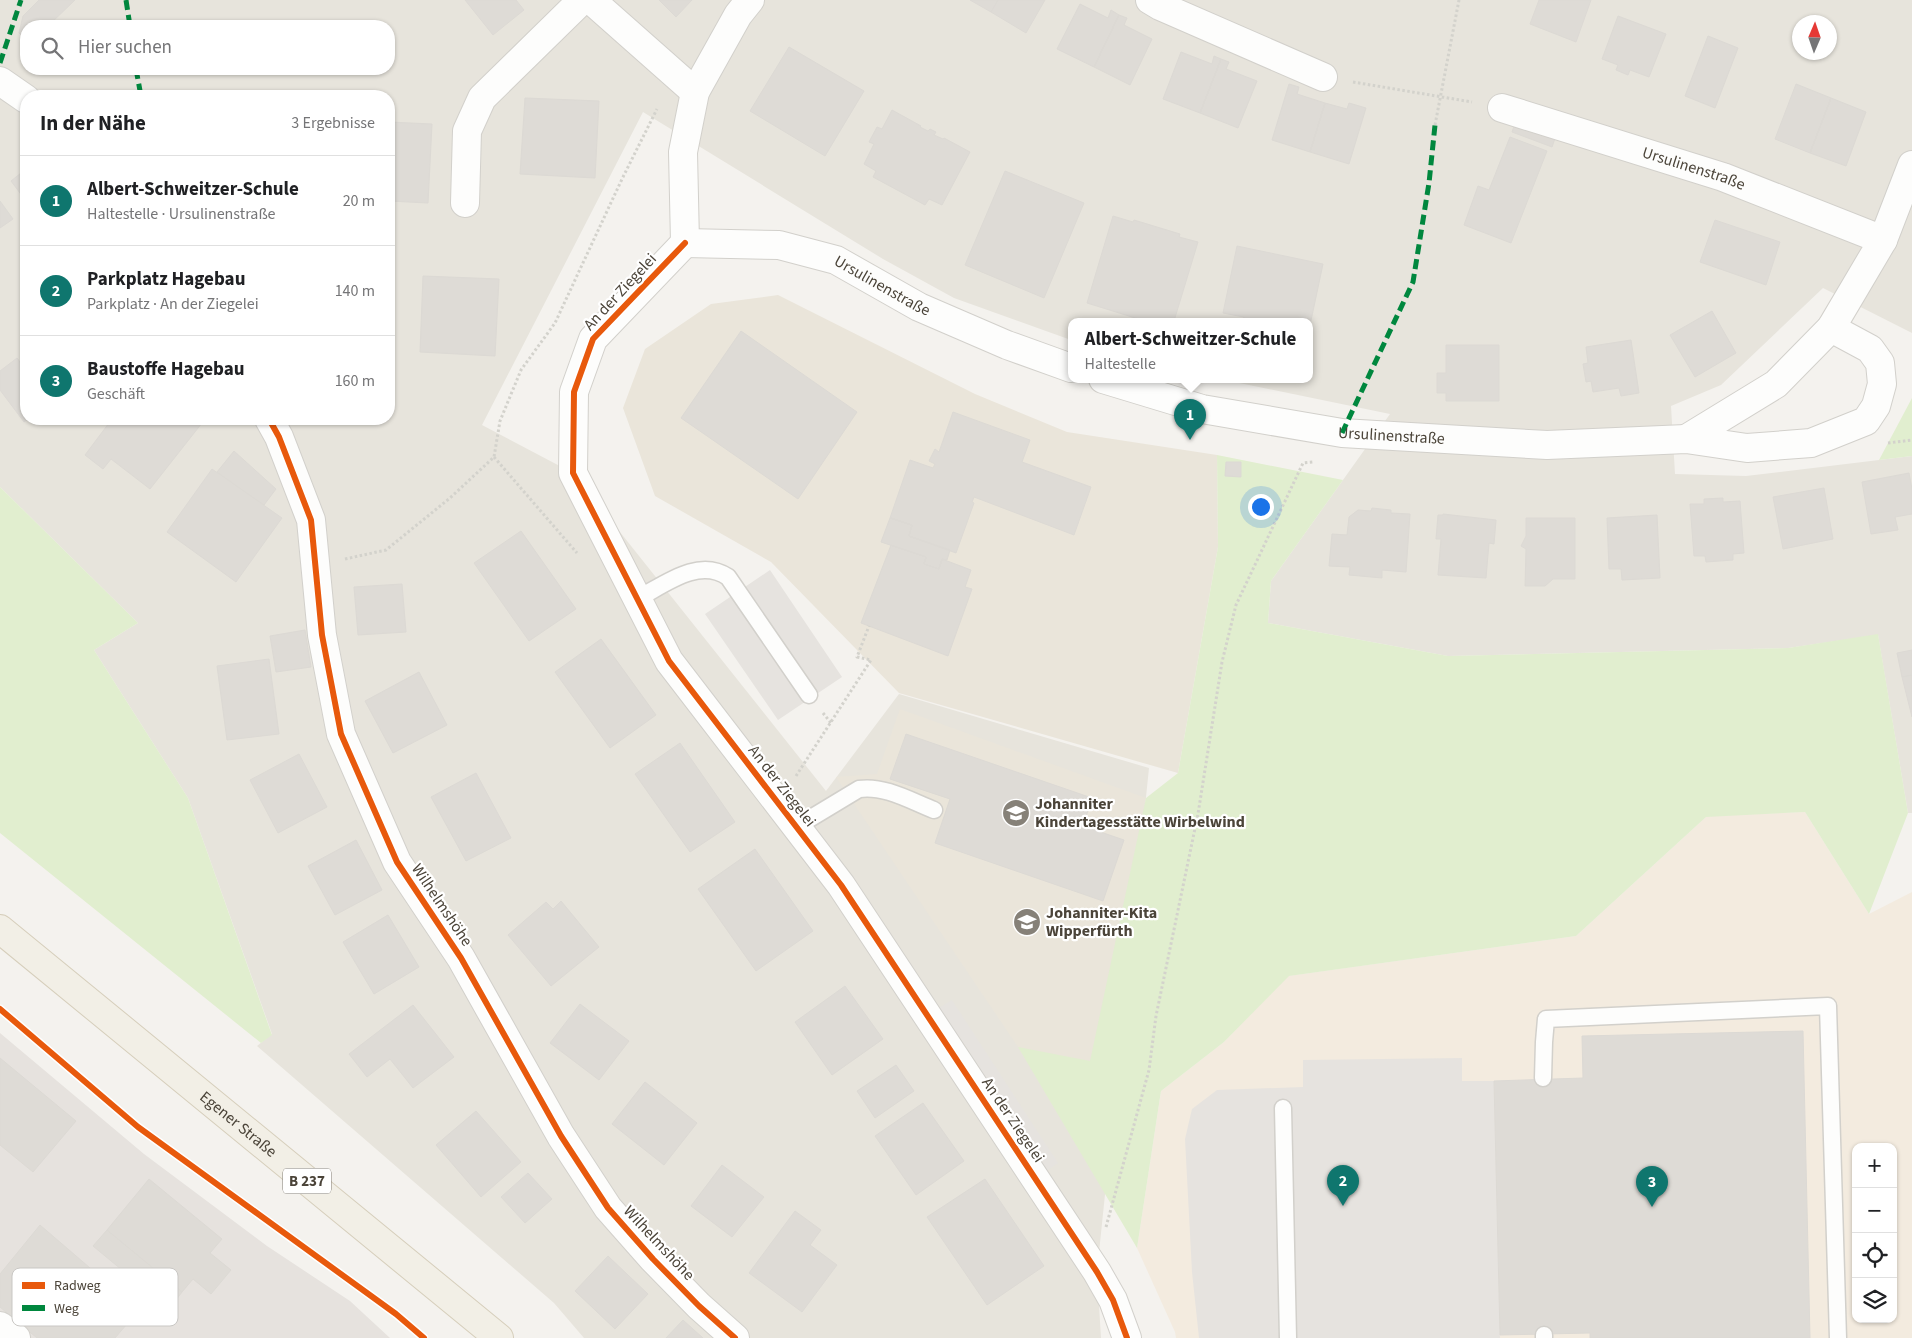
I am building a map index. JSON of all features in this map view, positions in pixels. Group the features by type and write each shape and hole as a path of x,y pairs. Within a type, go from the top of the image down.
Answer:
{"main road":[{"name":"Egener Straße","path":"0,928 499,1338"}],"street":[{"path":"465,203 467,131 482,98 582,0"},
{"path":"591,0 685,83"},
{"path":"685,242 683,152 685,83 750,0"},
{"path":"1150,0 1323,77"},
{"path":"0,81 20,94"},
{"name":"Ursulinenstraße","path":"1502,108 1723,177 1883,240"},
{"name":"Ursulinenstraße","path":"1686,439 1776,384 1831,328 1883,240 1912,164"},
{"name":"Ursulinenstraße","path":"685,242 779,245 836,260 919,306 1007,345 1068,367"},
{"name":"An der Ziegelei","path":"685,242 593,339 574,392 573,473 669,661 840,885 1097,1272 1113,1300 1127,1338"},
{"name":"Ursulinenstraße","path":"1116,383 1202,410 1342,433 1547,445 1686,439 1747,448 1812,443 1866,421 1876,406 1882,384 1880,363 1870,349 1831,328"},
{"name":"Wilhelmshöhe","path":"272,425 279,437 310,520 322,635 341,734 396,862 461,958 561,1136 608,1208 654,1260 699,1306 735,1338"},
{"path":"0,1326 16,1338"}],"lane":[{"path":"637,599 693,570 707,569 719,571 728,577 809,695"},
{"path":"796,827 859,789 882,790 934,810"},
{"path":"1543,1078 1546,1019 1828,1006 1838,1338"},
{"path":"1283,1108 1288,1338"}],"path":[{"path":"1435,125 1459,0"},
{"path":"1323,77 1442,96"},
{"path":"315,566 386,550 450,498 494,457 500,421 521,370 554,323 622,179 685,83"},
{"path":"1097,1272 1108,1217 1149,1070 1156,1016 1198,814 1222,662 1236,605 1303,463 1337,461 1342,433"},
{"path":"778,804 871,660 857,657 869,626"}],"shaded area":[{"path":"0,0 1912,0 1912,333 1823,288 1721,385 1671,406 1675,474 1746,476 1912,456 1912,813 1908,813 1878,635 1788,648 1448,656 1268,623 1271,581 1390,414 1239,383 1313,383 1313,318 1068,318 1068,339 954,298 883,259 643,112 482,425 573,473 826,791 899,694 1149,768 1097,1272 1101,1338 584,1338 554,1303 257,1046 272,1034 188,798 94,650 138,623 0,487"},
{"path":"778,295 975,394 1067,432 1217,455 1218,547 1178,773 899,693 771,562 655,496 623,408 645,349 711,304"},
{"path":"770,570 842,677 778,720 705,614"},
{"name":"Johanniter-Kita Wipperfürth","path":"900,709 1146,798 1090,1062 1018,1047 836,777 877,774"},
{"path":"1805,812 1869,914 1912,892 1912,1338 1176,1338 1137,1248 1161,1091 1224,1042 1288,976 1576,936 1707,816"},
{"path":"952,1000 1058,1163 1045,1172 939,1008"},
{"path":"0,1033 144,1154 267,1246 350,1301 390,1338 0,1338"},
{"path":"1462,1058 1462,1081 1494,1081 1500,1338 1199,1338 1192,1272 1185,1139 1192,1109 1217,1090 1303,1087 1303,1060"}],"green space":[{"path":"1912,398 1912,456 1879,460"},
{"path":"1217,455 1343,480 1271,581 1268,623 1448,656 1788,648 1878,634 1908,813 1869,914 1805,812 1706,817 1576,936 1289,976 1224,1042 1161,1091 1137,1248 1018,1047 1090,1061 1146,798 1178,773 1218,547"},
{"path":"0,487 138,623 94,650 188,798 272,1035 261,1043 0,833"}],"building":[{"path":"39,0 75,0 54,20 22,20 23,16"},
{"path":"465,0 516,0 524,10 493,35"},
{"path":"659,0 692,0 676,17"},
{"path":"970,0 998,0 991,12"},
{"path":"998,0 1045,0 1026,33 991,12"},
{"path":"1539,0 1591,0 1576,42 1530,24"},
{"path":"1080,4 1108,18 1111,10 1119,15 1094,67 1057,49"},
{"path":"1119,15 1127,18 1124,25 1152,39 1130,85 1094,67"},
{"path":"1618,16 1666,34 1649,77 1630,70 1628,75 1616,70 1618,65 1602,59"},
{"path":"1708,36 1738,48 1715,108 1685,96"},
{"path":"789,47 864,91 825,156 750,111"},
{"path":"1181,52 1212,64 1214,56 1221,59 1200,113 1163,99"},
{"path":"1221,59 1229,62 1226,69 1257,81 1238,128 1200,113"},
{"path":"1289,84 1299,87 1297,94 1325,103 1310,152 1272,140"},
{"path":"1796,84 1831,98 1810,153 1775,139"},
{"path":"525,98 599,101 595,178 520,174"},
{"path":"1831,98 1866,112 1846,166 1810,153"},
{"path":"1325,103 1347,109 1349,103 1366,108 1349,164 1310,152"},
{"path":"892,110 928,131 930,129 936,132 934,135 944,138 970,152 942,205 929,199 925,205 873,177 876,171 864,164 874,144 869,142 877,127 882,129"},
{"path":"1518,115 1558,130 1552,147 1512,132"},
{"path":"395,122 432,124 428,203 395,201"},
{"path":"1510,137 1547,151 1511,243 1464,225 1478,186 1489,190"},
{"path":"1005,171 1084,203 1044,298 965,265"},
{"path":"20,174 20,193 11,181"},
{"path":"0,201 13,219 0,228"},
{"path":"1113,216 1133,222 1134,220 1180,234 1179,237 1198,242 1175,318 1135,318 1087,303"},
{"path":"1715,220 1780,242 1766,285 1700,262"},
{"path":"1237,246 1323,264 1312,318 1244,318 1223,313"},
{"path":"423,276 499,279 495,356 420,352"},
{"path":"1712,311 1736,353 1695,377 1670,335"},
{"path":"741,331 857,412 798,499 681,418"},
{"path":"1631,340 1639,393 1621,396 1619,388 1593,392 1591,381 1586,382 1583,364 1588,363 1586,347"},
{"path":"1446,345 1499,345 1499,401 1446,401 1446,393 1437,393 1437,373 1446,373"},
{"path":"17,358 20,362 20,417 0,390 0,371"},
{"path":"953,412 1030,440 1022,462 1091,487 1074,535 974,497 972,502 974,503 956,553 909,536 912,525 890,518 910,460 933,468 935,464 929,461 935,449 939,452"},
{"path":"108,425 200,425 150,489 111,459 103,469 85,455"},
{"path":"234,451 276,489 264,505 217,472"},
{"path":"1226,462 1241,462 1241,477 1225,476"},
{"path":"212,469 282,518 236,582 167,532"},
{"path":"1909,473 1912,489 1912,514 1895,517 1898,530 1871,534 1862,482"},
{"path":"1824,488 1833,539 1783,549 1773,497"},
{"path":"1723,498 1723,502 1740,501 1744,553 1733,554 1733,560 1706,562 1705,556 1694,556 1690,504 1704,504 1704,499"},
{"path":"1372,508 1391,510 1391,513 1410,514 1406,572 1382,570 1382,578 1349,575 1350,567 1329,566 1332,534 1347,535 1349,517 1358,510 1371,511"},
{"path":"1438,515 1496,520 1494,544 1489,543 1486,578 1438,575 1441,539 1436,539"},
{"path":"1657,515 1660,578 1622,580 1621,569 1609,569 1607,518"},
{"path":"890,518 912,525 909,536 950,550 947,560 942,559 939,569 924,564 926,557 881,542"},
{"path":"1526,518 1575,518 1575,579 1553,579 1545,586 1525,586 1526,549 1521,546 1526,536"},
{"path":"521,531 576,609 529,641 474,563"},
{"path":"891,545 926,557 924,564 939,569 942,559 971,570 965,587 972,589 948,656 861,623"},
{"path":"402,584 406,632 358,635 354,587"},
{"path":"305,630 311,667 276,672 270,636"},
{"path":"601,639 656,715 610,748 555,672"},
{"path":"1912,650 1912,675 1902,677 1897,653"},
{"path":"269,659 279,734 227,740 217,666"},
{"path":"419,672 447,725 393,753 365,701"},
{"path":"1912,675 1912,717 1902,677"},
{"name":"Johanniter Kindertagesstätte Wirbelwind","path":"906,734 1092,798 1083,826 1124,840 1103,901 935,843 950,799 890,779"},
{"path":"680,743 735,822 690,852 635,774"},
{"path":"299,754 327,807 278,833 250,780"},
{"path":"476,773 511,838 466,861 431,797"},
{"path":"356,840 382,890 335,915 308,866"},
{"path":"755,849 813,931 756,971 698,889"},
{"path":"561,901 599,947 551,986 508,935 546,902 553,909"},
{"path":"388,915 419,967 374,994 343,942"},
{"path":"845,986 883,1039 832,1075 795,1022"},
{"path":"580,1004 629,1041 599,1080 550,1043"},
{"path":"413,1005 454,1057 413,1088 390,1059 367,1077 349,1054"},
{"path":"1803,1031 1810,1338 1590,1338 1590,1333 1500,1335 1494,1081 1583,1078 1582,1036"},
{"path":"0,1058 76,1121 33,1172 0,1145"},
{"path":"896,1065 914,1091 875,1118 857,1091"},
{"path":"645,1082 697,1123 664,1165 612,1124"},
{"path":"923,1103 964,1161 916,1195 875,1136"},
{"path":"476,1111 521,1162 481,1197 436,1145"},
{"path":"722,1165 764,1197 732,1237 691,1206"},
{"path":"528,1173 552,1199 525,1223 501,1197"},
{"path":"149,1179 222,1239 210,1253 231,1270 211,1294 193,1279 182,1292 178,1289 178,1268 153,1268 107,1230"},
{"path":"985,1179 1044,1266 987,1305 927,1217"},
{"path":"795,1211 821,1230 810,1245 837,1265 802,1312 749,1273"},
{"path":"40,1225 90,1268 12,1268 12,1317 0,1307 0,1274"},
{"path":"107,1230 153,1268 120,1268 93,1246"},
{"path":"608,1256 648,1294 615,1329 575,1291"},
{"path":"178,1289 182,1292 178,1297"},
{"path":"683,1320 703,1338 666,1338"},
{"path":"23,1326 125,1326 115,1338 37,1338"}],"marked path":[{"path":"0,63 21,0"},
{"path":"126,0 129,20"},
{"path":"137,75 140,90"},
{"path":"1342,433 1413,282 1429,183 1435,125"}],"cycle path":[{"path":"685,243 593,339 574,392 573,473 669,661 841,885 1097,1272 1113,1300 1127,1338"},
{"path":"272,425 279,437 311,520 322,635 341,734 397,862 461,958 561,1136 608,1208 653,1259 699,1306 735,1338"},
{"path":"0,1009 138,1127 396,1314 424,1338"}],"place":[{"name":"Albert-Schweitzer-Schule","path":"1190,440"},
{"name":"Johanniter Kindertagesstätte Wirbelwind","path":"1016,813"},
{"name":"Johanniter-Kita Wipperfürth","path":"1027,922"},
{"name":"Parkplatz Hagebau","path":"1343,1206"},
{"name":"Baustoffe Hagebau","path":"1652,1207"}]}
